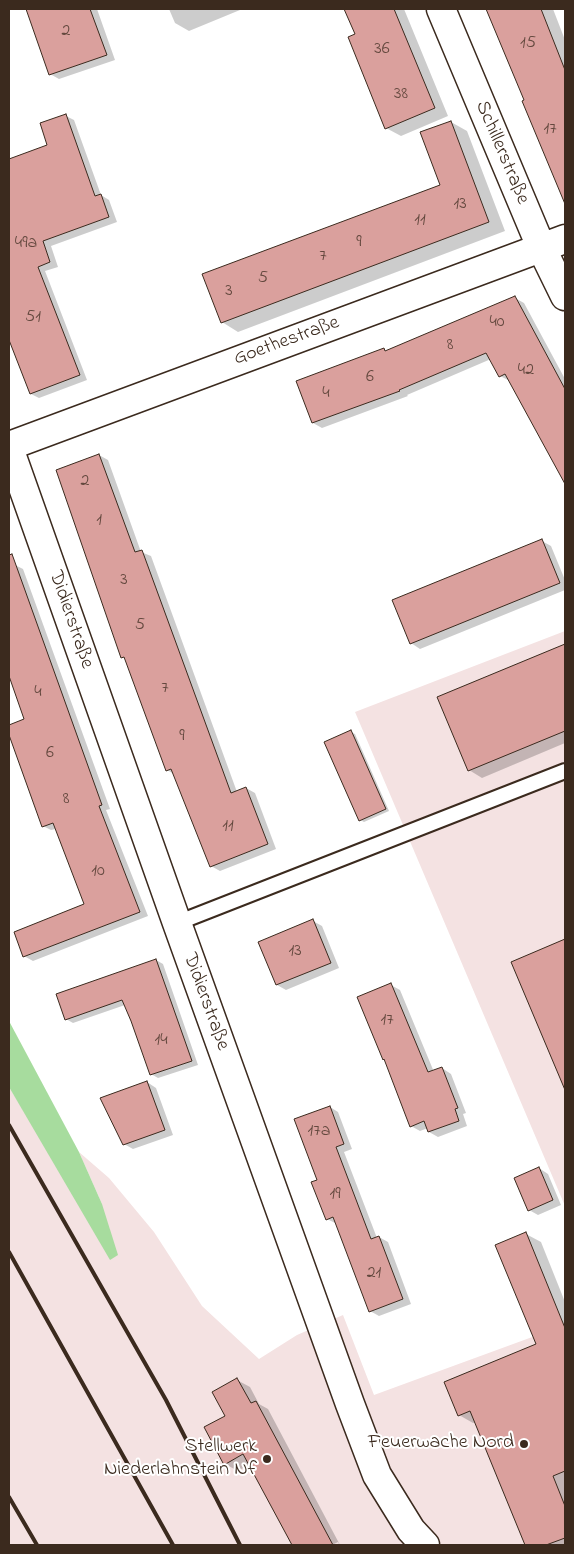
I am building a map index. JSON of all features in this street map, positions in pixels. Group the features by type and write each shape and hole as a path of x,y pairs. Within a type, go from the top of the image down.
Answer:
{"street":[{"name":"Schillerstraße","path":"441,9 553,243 565,296"},
{"name":"Goethestraße","path":"9,447 553,243"},
{"name":"Didierstraße","path":"9,447 343,1386 377,1475 411,1530 425,1545"}],"lane":[{"path":"177,923 565,771"}],"shaded area":[{"path":"565,631 565,1206 355,712"},
{"path":"9,1087 25,1113 102,1204 79,1152 109,1178 154,1232 202,1306 259,1359 297,1335 343,1315 374,1395 565,1325 565,1545 9,1545"}],"green space":[{"path":"9,1021 79,1152 102,1204 118,1255 110,1260 9,1087"}],"building":[{"path":"26,9 90,9 107,55 49,75"},
{"path":"344,9 394,9 435,108 385,129 348,37 355,34"},
{"path":"486,9 541,9 565,70 565,204 522,101 524,100"},
{"path":"66,114 95,196 101,194 109,217 43,241 50,262 38,267 80,375 30,394 9,340 9,159 47,145 40,123"},
{"path":"451,121 489,222 221,323 202,274 440,185 420,132"},
{"path":"515,296 565,389 565,484 505,374 499,377 486,353 400,391 312,423 296,381 384,348 385,351"},
{"path":"99,454 135,552 142,550 231,793 246,787 268,844 210,867 171,769 166,771 124,657 121,658 56,470"},
{"path":"542,539 560,583 410,644 392,600"},
{"path":"12,554 102,805 99,806 140,912 23,957 14,932 84,904 53,823 42,827 9,735 9,725 24,719 9,676 9,555"},
{"path":"565,644 565,731 468,771 437,697"},
{"path":"351,730 386,809 359,821 324,742"},
{"path":"313,919 331,963 276,985 258,942"},
{"path":"565,939 565,1090 511,962"},
{"path":"156,959 192,1061 150,1075 122,1000 65,1020 56,994"},
{"path":"391,983 428,1072 442,1067 458,1108 455,1109 459,1121 428,1132 424,1121 410,1127 384,1059 357,997"},
{"path":"147,1081 165,1130 123,1145 100,1098"},
{"path":"330,1106 344,1144 336,1147 371,1239 379,1236 403,1299 369,1312 333,1217 326,1220 311,1182 317,1180 294,1119"},
{"path":"539,1167 553,1200 528,1211 514,1178"},
{"name":"Feuerwache Nord","path":"526,1232 565,1328 565,1471 553,1476 565,1506 565,1538 546,1545 525,1545 470,1411 458,1416 444,1382 536,1344 495,1245"},
{"name":"Stellwerk Niederlahnstein Nf","path":"237,1378 251,1403 256,1401 333,1545 292,1545 243,1454 224,1465 204,1427 225,1416 212,1392"}],"railway":[{"path":"9,1125 166,1400 240,1545"},
{"path":"9,1252 173,1545"},
{"path":"9,1497 37,1545"}],"place":[{"name":"Feuerwache Nord","path":"524,1444"},
{"name":"Stellwerk Niederlahnstein Nf","path":"267,1459"}]}
